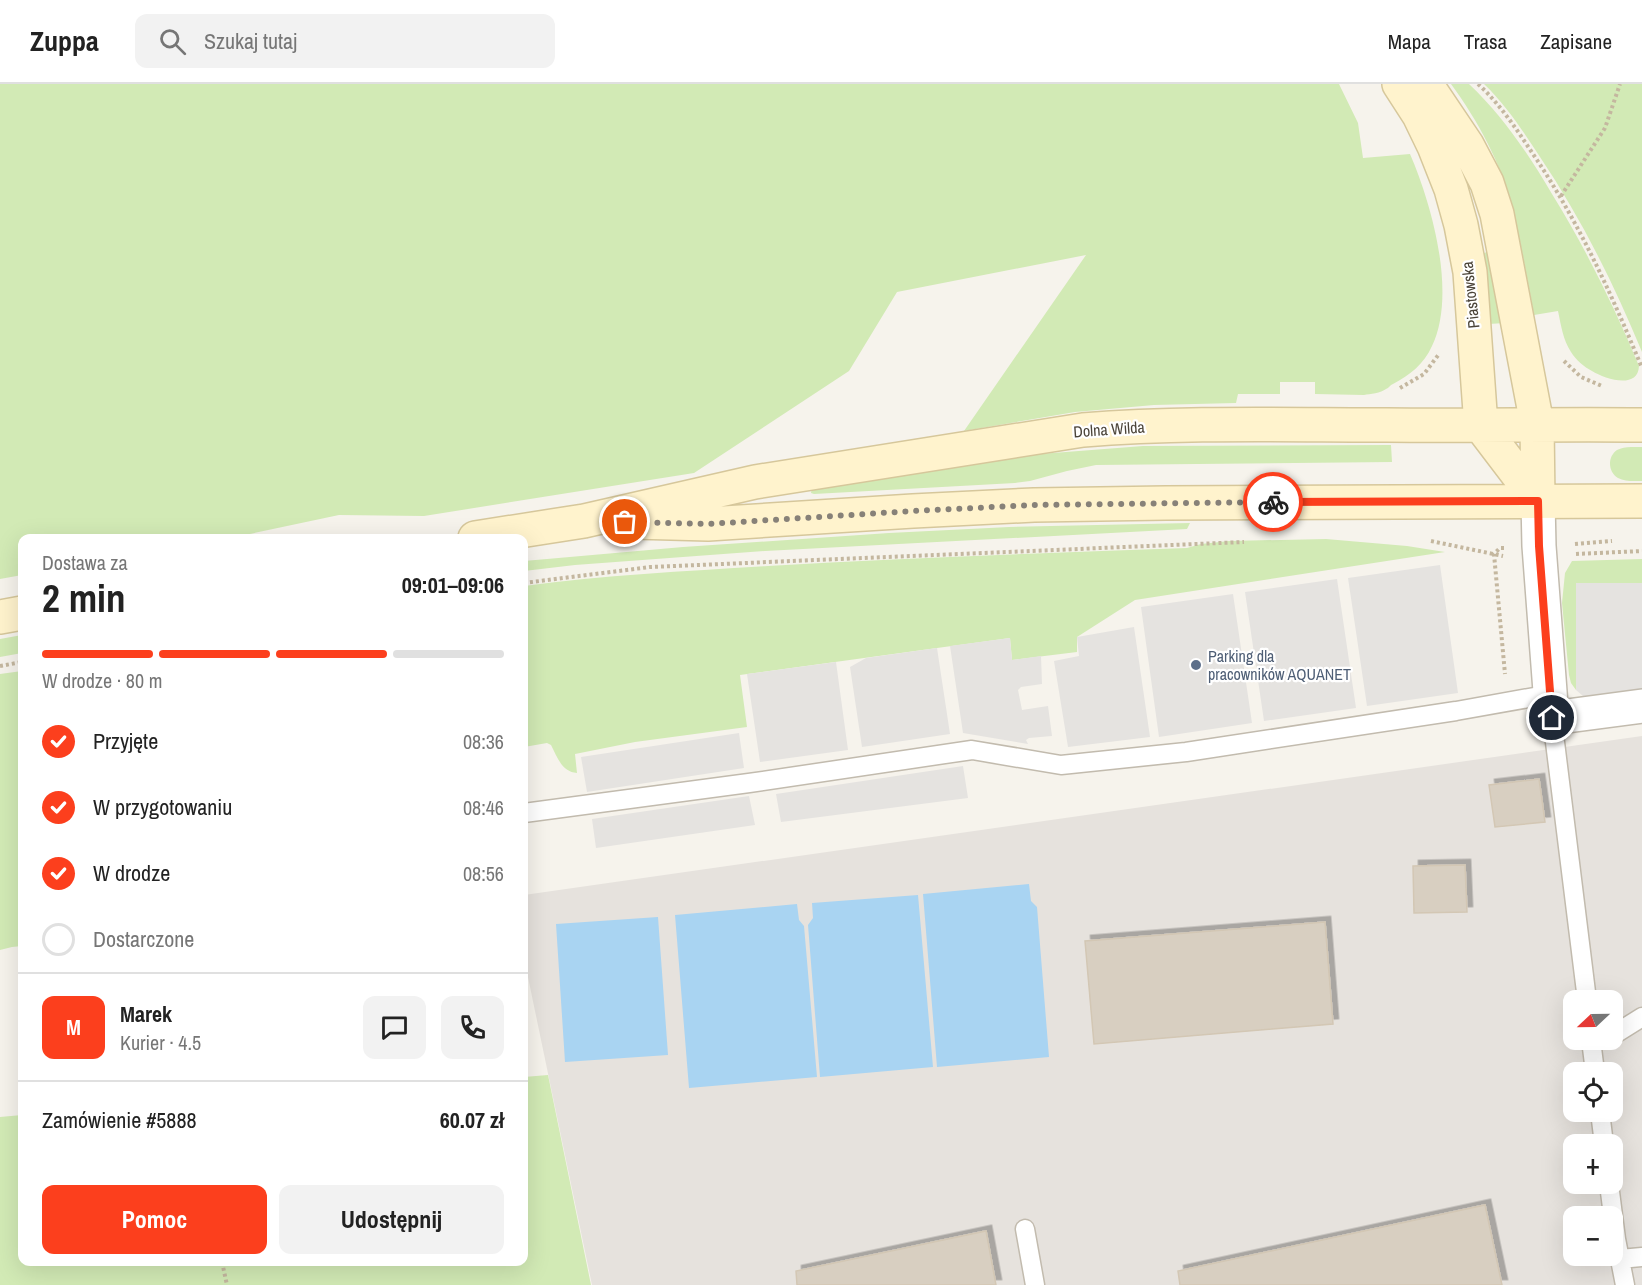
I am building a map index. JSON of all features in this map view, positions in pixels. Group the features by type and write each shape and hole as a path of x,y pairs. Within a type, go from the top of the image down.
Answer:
{"main road":[{"name":"Piastowska","path":"1399,84 1419,115 1434,146 1451,189 1461,225 1470,272 1481,426"},
{"path":"1426,84 1467,146 1487,183 1497,214 1537,424 1538,501"},
{"name":"Dolna Wilda","path":"501,534 584,521 755,482 1083,430 1227,424 1642,425"},
{"path":"1481,426 1538,501"},
{"name":"Dolna Wilda","path":"584,521 708,524 1046,505 1642,501"},
{"path":"0,617 18,614"}],"street":[{"path":"1538,501 1539,546 1551,706 1642,706"}],"lane":[{"path":"528,812 972,750 1061,765 1186,752 1456,711 1551,706 1586,990"},
{"path":"1623,1029 1642,1017"},
{"path":"1025,1229 1035,1285"},
{"path":"1623,1259 1642,1257"},
{"path":"1621,1266 1625,1285"}],"path":[{"path":"1478,84 1511,121 1561,196 1614,300 1642,368"},
{"path":"1561,196 1605,128 1620,84"},
{"path":"1398,389 1424,374 1441,352"},
{"path":"1427,540 1494,554"},
{"path":"528,582 650,567 1252,542"},
{"path":"0,666 18,663"},
{"path":"223,1266 227,1285"}],"shaded area":[{"name":"Parking dla pracowników AQUANET","path":"1440,565 1458,693 1367,706 1348,578"},
{"name":"Parking dla pracowników AQUANET","path":"1337,579 1356,708 1264,721 1245,592"},
{"path":"1576,583 1642,583 1642,693 1591,699 1576,690"},
{"name":"Parking dla pracowników AQUANET","path":"1233,594 1252,723 1159,737 1141,607"},
{"path":"1134,627 1150,737 1068,747 1054,661 1079,656 1077,637"},
{"path":"1010,638 1012,660 1041,656 1042,684 1021,687 1018,690 1022,710 1048,706 1052,736 1029,738 1026,740 1028,744 963,733 950,646"},
{"path":"937,648 950,734 862,747 850,667 866,658"},
{"path":"836,662 848,750 760,762 747,674"},
{"path":"739,733 744,768 587,792 581,757"},
{"path":"1642,736 1642,1285 592,1285 528,977 528,894"},
{"path":"963,766 968,798 781,822 776,794"},
{"path":"749,796 755,825 596,848 592,819"}],"green space":[{"path":"0,84 1339,84 1358,123 1363,158 1410,154 1433,223 1442,276 1442,301 1439,325 1432,346 1421,364 1405,377 1375,393 1364,395 1315,394 1315,382 1280,382 1280,394 1238,394 1236,403 1154,405 1075,412 964,431 1086,255 897,292 849,371 694,473 424,516 339,515 250,534 18,534 18,576 0,579"},
{"path":"1451,84 1469,84 1481,96 1515,136 1543,179 1588,257 1620,322 1639,366 1633,378 1612,379 1583,365 1568,347 1558,311 1534,315 1515,220 1502,174 1479,128"},
{"path":"1484,84 1642,84 1642,352 1608,277 1555,180 1521,128"},
{"path":"1488,251 1505,323 1489,324 1483,254"},
{"path":"1391,445 1392,462 1096,465 1015,483 811,493 812,488 1026,455 1143,446"},
{"path":"1642,447 1642,481 1621,479 1612,472 1610,460 1614,453 1617,450"},
{"path":"1190,523 1187,529 765,551 528,571 528,561 683,547 1009,527"},
{"path":"1326,539 1407,546 1445,552 1135,600 1077,637 1077,652 1012,660 1010,638 740,675 747,727 635,742 575,754 577,773 564,767 551,745 547,743 528,746 528,585 615,576 768,566 1187,548 1229,541"},
{"path":"1642,559 1642,583 1576,583 1576,690 1569,675 1562,603 1565,573 1572,561"},
{"path":"18,636 18,654 0,657 0,639"},
{"path":"18,672 18,946 0,950 0,674"},
{"path":"548,1075 591,1285 0,1285 0,1117 18,1115 18,1266 528,1266 528,1077"}],"water":[{"path":"1029,884 1031,901 1037,907 1049,1057 937,1067 923,894"},
{"path":"918,895 933,1067 820,1077 808,925 813,918 812,903"},
{"path":"797,904 799,920 804,926 817,1077 689,1088 675,915"},
{"path":"658,917 668,1055 565,1062 556,924"}],"building":[{"path":"1539,779 1545,822 1495,827 1489,785"},
{"path":"1465,865 1467,912 1414,913 1413,866"},
{"path":"1325,922 1333,1024 1094,1044 1085,941"},
{"path":"1485,1205 1502,1285 1180,1285 1178,1271"},
{"path":"986,1231 996,1285 797,1285 796,1271"}],"way so far":[{"path":"625,522 708,524 1034,505 1273,502"}],"place":[{"name":"Parking dla pracowników AQUANET","path":"1196,665"}],"route":[{"path":"1273,502 1538,501 1539,546 1552,718"}]}
